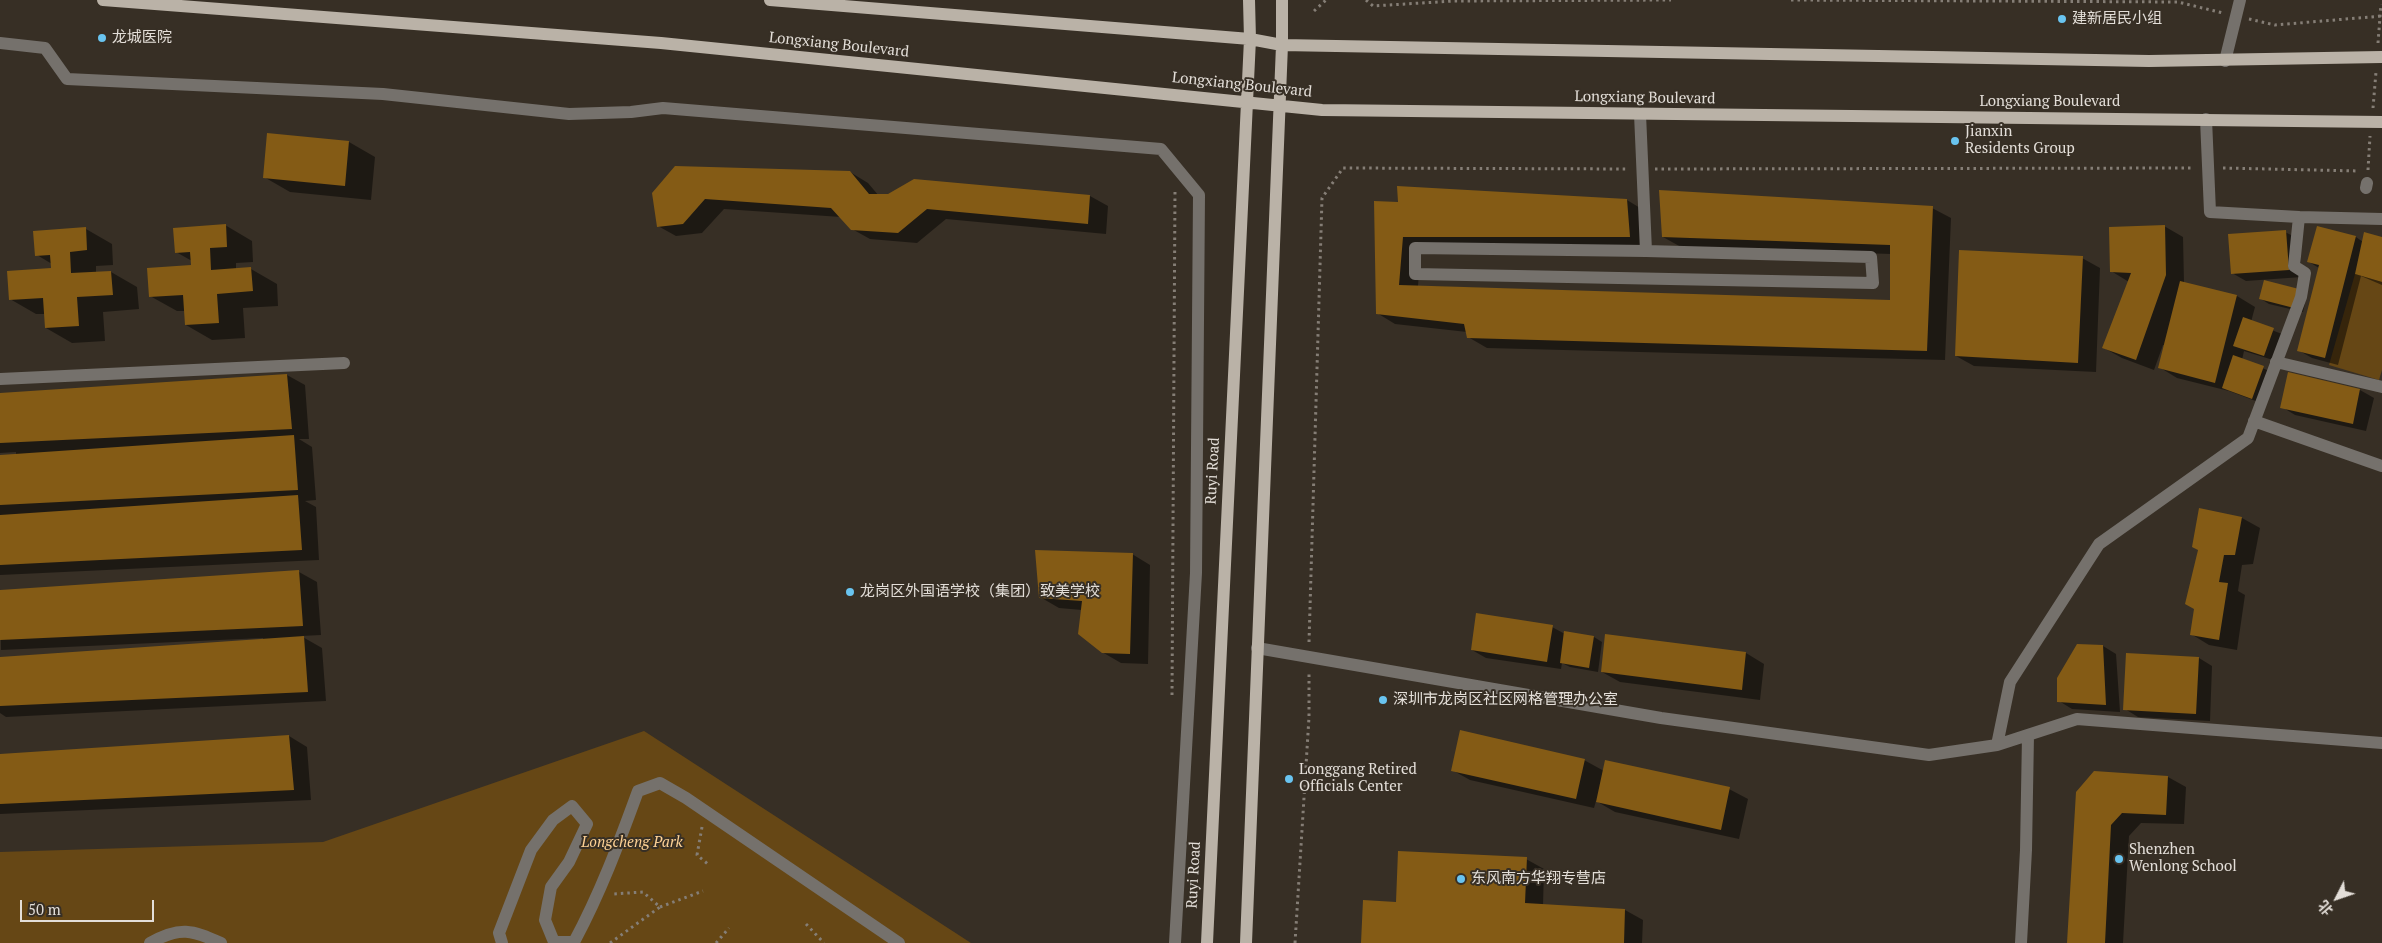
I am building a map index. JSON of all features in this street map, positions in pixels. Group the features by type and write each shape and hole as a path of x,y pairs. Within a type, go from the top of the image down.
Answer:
{"main road":[{"name":"Longxiang Boulevard","path":"103,0 661,44 1322,110 2206,119 2377,118"},
{"path":"770,0 1250,39 1282,45 2225,61 2379,61"},
{"name":"Ruyi Road","path":"1207,943 1250,39 1249,0"},
{"path":"1246,943 1280,106 1282,0"}],"street":[{"path":"2225,61 2240,0"},
{"path":"0,43 45,48 67,79 383,94 569,114 631,112 663,108 1161,149 1199,195 1196,573 1175,943"},
{"path":"1640,114 1646,251"},
{"path":"2206,119 2210,212 2382,219"},
{"path":"1997,745 2010,682 2099,544 2248,438 2300,297 2305,273 2294,266 2299,217"},
{"path":"1415,248 1646,251 1871,257 1873,283 1415,274 1415,248"},
{"path":"0,380 344,362"},
{"path":"2276,362 2382,387"},
{"path":"2254,421 2382,466"},
{"path":"1258,648 1661,718 1929,755 1997,745 2077,719 2382,743"},
{"path":"2022,943 2028,735"},
{"path":"502,943 499,933 531,850 553,820 572,806 587,824 569,862 551,887 545,920 554,942 574,942 615,854 638,790 660,783 705,810 899,943"},
{"path":"150,943 165,935 193,931 221,943"}],"path":[{"path":"1314,12 1326,0"},
{"path":"1366,0 1373,6 1454,1 1672,0"},
{"path":"1791,0 2178,2 2226,14"},
{"path":"2378,44 2381,4"},
{"path":"2246,18 2275,25 2382,16"},
{"path":"2377,118 2379,61"},
{"path":"1295,943 1309,717 1309,656 1322,198 1343,168 2208,168 2368,181 2371,134"},
{"path":"1172,697 1175,166"},
{"path":"705,810 697,856 709,865"},
{"path":"610,943 660,907 703,891"},
{"path":"598,894 643,892 660,907"},
{"path":"806,924 824,943"},
{"path":"716,943 729,928"}],"green space":[{"path":"2355,274 2382,282 2382,370 2379,380 2329,365"},
{"name":"Longcheng Park","path":"644,731 971,943 0,943 0,852 323,842"}],"building":[{"path":"267,133 349,141 345,186 263,178"},
{"path":"675,166 850,171 869,194 888,194 914,179 1090,195 1088,224 927,209 898,233 851,230 831,208 705,199 683,224 657,227 652,193"},
{"path":"1397,186 1627,199 1630,237 1403,237 1399,285 1890,300 1890,245 1662,237 1659,190 1933,206 1927,351 1467,338 1464,324 1376,314 1374,201 1398,202"},
{"path":"226,224 227,247 210,248 211,270 251,267 253,291 217,294 219,323 185,325 183,295 149,297 147,268 191,265 190,252 175,253 173,228"},
{"path":"2165,225 2166,275 2136,360 2102,348 2131,273 2110,272 2109,227"},
{"path":"2317,226 2356,236 2325,358 2297,351 2319,265 2307,262"},
{"path":"86,227 87,250 70,252 71,273 111,271 113,295 77,297 79,326 45,328 43,298 9,300 7,271 51,268 50,255 35,256 33,231"},
{"path":"2286,230 2289,270 2231,274 2228,234"},
{"path":"2364,232 2382,237 2382,282 2355,274"},
{"path":"1959,250 2083,256 2078,363 1955,356"},
{"path":"2264,280 2299,289 2294,308 2259,299"},
{"path":"2180,281 2237,295 2215,383 2158,368"},
{"path":"2243,317 2274,328 2264,356 2233,346"},
{"path":"2233,355 2264,366 2252,399 2222,388"},
{"path":"2288,372 2360,389 2353,424 2280,408"},
{"path":"287,374 292,429 0,443 0,393"},
{"path":"294,435 298,490 0,505 0,455"},
{"path":"298,495 302,550 0,565 0,515"},
{"path":"2199,508 2242,517 2235,555 2224,555 2219,582 2228,583 2219,640 2190,635 2194,609 2185,604 2198,550 2192,547"},
{"path":"1035,550 1133,553 1130,654 1102,653 1078,634 1082,601 1039,598"},
{"path":"299,570 303,626 0,640 0,590"},
{"path":"1476,613 1553,625 1547,662 1471,650"},
{"path":"1564,631 1594,636 1589,668 1560,663"},
{"path":"1605,634 1746,652 1742,690 1601,672"},
{"path":"304,636 308,692 0,706 0,657"},
{"path":"2077,644 2103,645 2106,705 2057,702 2057,678"},
{"path":"2126,653 2199,657 2196,714 2123,710"},
{"path":"1460,730 1585,759 1576,799 1451,771"},
{"path":"289,735 294,790 0,804 0,754"},
{"path":"1605,760 1730,787 1721,830 1596,802"},
{"path":"2094,771 2168,776 2166,815 2122,813 2111,825 2105,943 2067,943 2076,792"},
{"name":"东风南方华翔专营店","path":"1398,851 1527,857 1525,903 1625,909 1624,943 1361,943 1363,900 1396,902"}],"place":[{"name":"建新居民小组","path":"2062,19"},
{"name":"龙城医院","path":"102,38"},
{"name":"Jianxin Residents Group","path":"1955,141"},
{"name":"龙岗区外国语学校（集团）致美学校","path":"850,592"},
{"name":"深圳市龙岗区社区网格管理办公室","path":"1383,700"},
{"name":"Longgang Retired Officials Center","path":"1289,779"},
{"name":"Shenzhen Wenlong School","path":"2119,859"},
{"name":"东风南方华翔专营店","path":"1461,879"}]}
